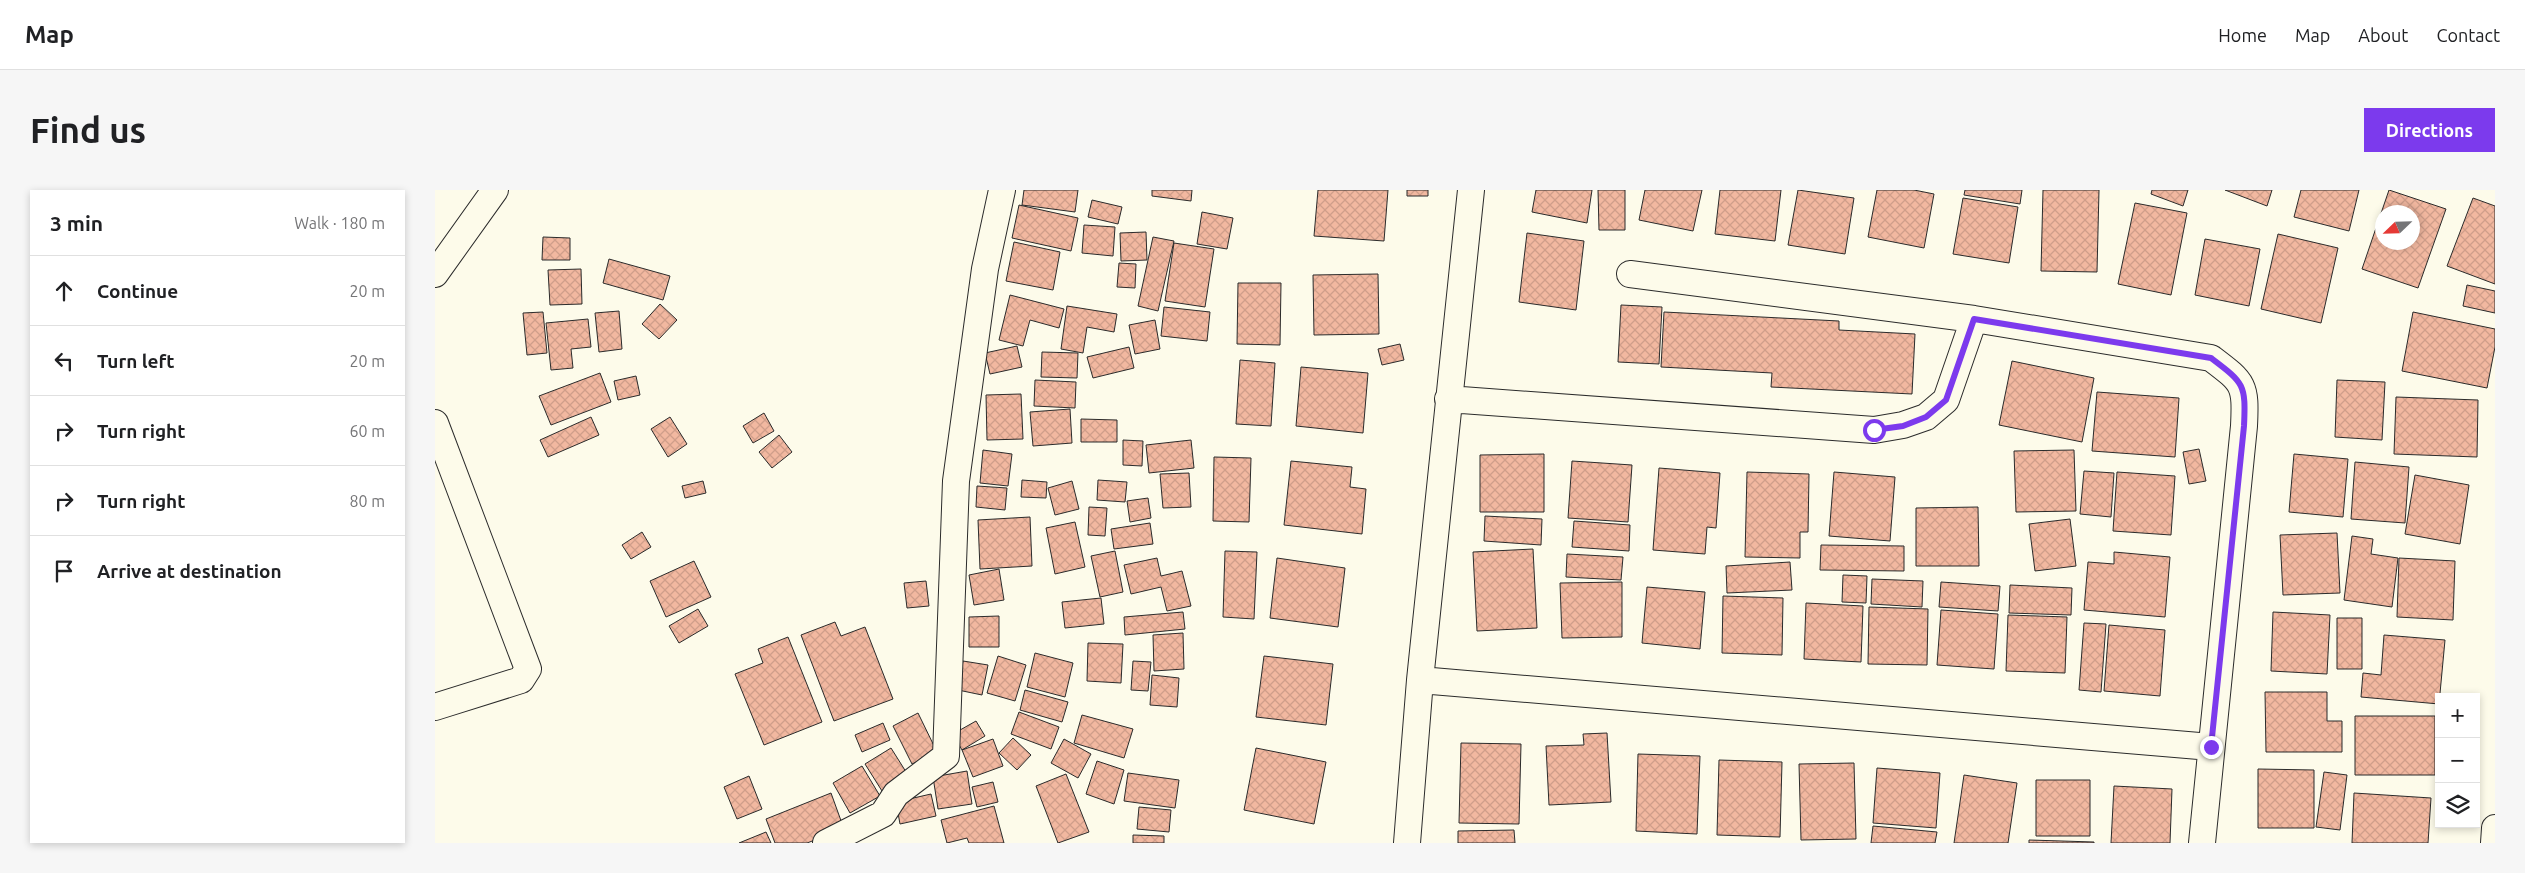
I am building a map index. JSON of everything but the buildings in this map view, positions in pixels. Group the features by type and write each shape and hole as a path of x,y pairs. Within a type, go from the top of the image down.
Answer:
{"street":[{"path":"435,274 495,190"},
{"path":"825,843 883,814 896,794 946,756 956,480 985,269 1002,190"},
{"path":"1407,843 1419,680 1471,190"},
{"path":"1630,274 1974,319 2211,358 2239,379 2245,400 2244,426 2202,843"},
{"path":"1448,399 1874,430 1903,426 1926,417 1946,400 1974,319"},
{"path":"435,423 528,669 521,680 435,707"},
{"path":"1419,680 2211,747"},
{"path":"2494,843 2495,828"}],"route":[{"path":"1874,430 1903,426 1926,417 1946,400 1974,319 2211,358 2239,379 2245,400 2244,426 2211,747"}]}
